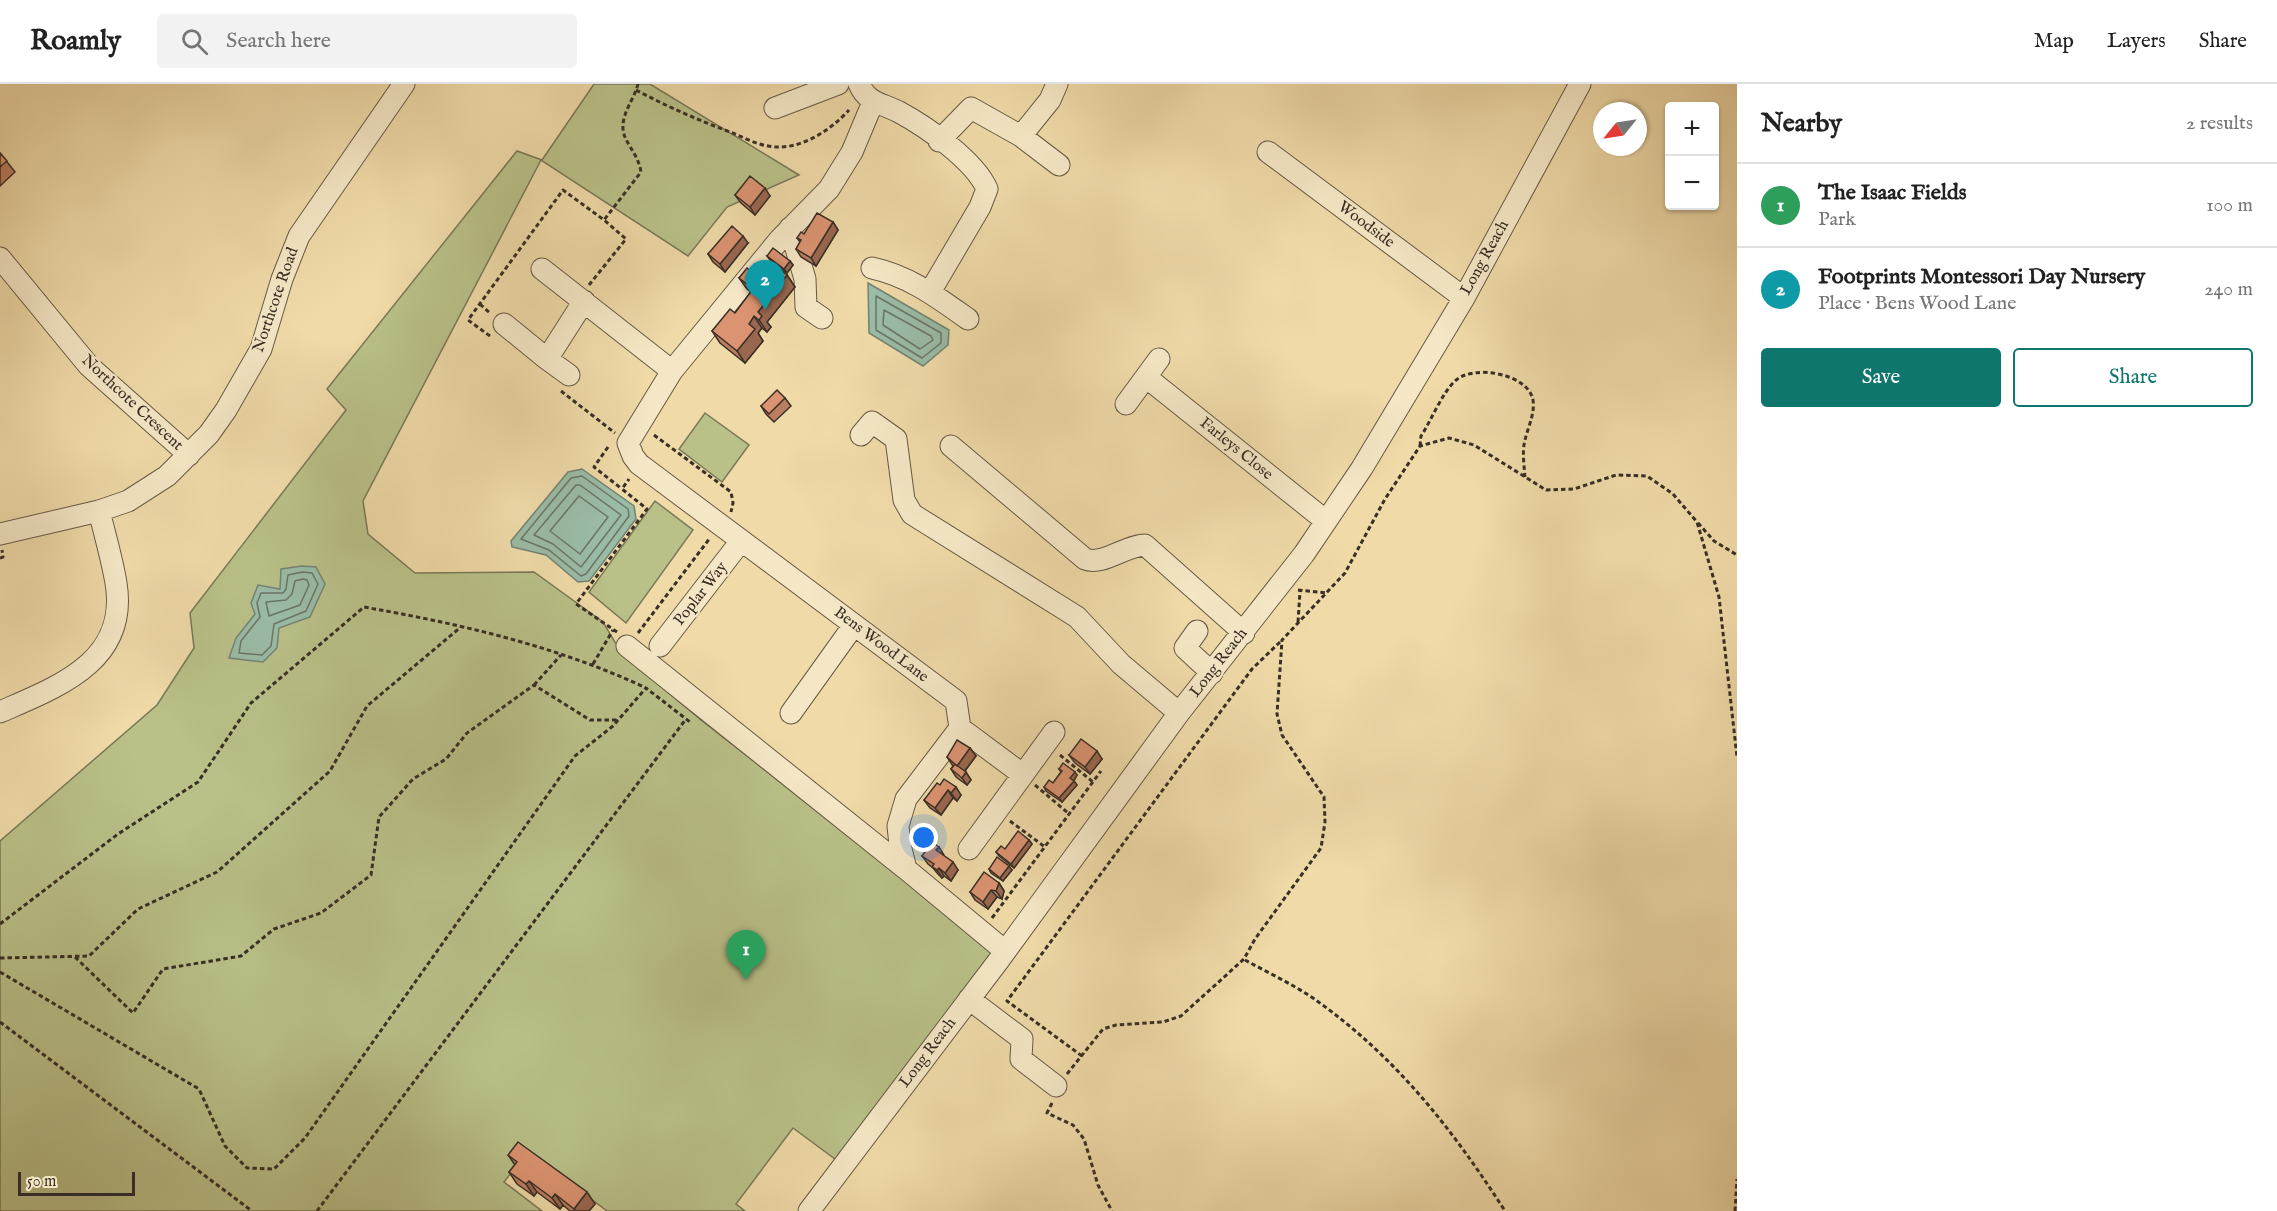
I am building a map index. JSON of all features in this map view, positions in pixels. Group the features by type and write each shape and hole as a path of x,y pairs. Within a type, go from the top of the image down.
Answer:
{"street":[{"name":"Northcote Road","path":"189,455 209,434 226,410 261,349 282,279 299,236 404,84"},
{"path":"775,108 837,84"},
{"path":"1021,136 1050,100 1057,84"},
{"name":"Long Reach","path":"809,1211 1005,951 1179,713 1244,633 1293,585 1326,521 1368,458 1464,298 1580,84"},
{"path":"618,445 640,425 672,371 790,228 829,189 856,143 865,93 899,112 966,159 981,176 987,189 980,207 930,292"},
{"path":"939,141 971,108 1021,136 1059,165"},
{"name":"Woodside","path":"1268,152 1464,298"},
{"path":"790,228 805,279 806,307 822,318"},
{"name":"Northcote Crescent","path":"0,258 89,366 189,455 152,488 128,501 99,511 0,534"},
{"path":"872,268 896,273 930,292 968,319"},
{"path":"542,269 672,371"},
{"path":"547,359 582,299"},
{"path":"504,324 569,375"},
{"path":"1126,404 1159,359"},
{"name":"Farleys Close","path":"1146,377 1326,521"},
{"path":"861,435 872,422 896,438 904,500 912,514 1077,617 1121,664 1179,713"},
{"name":"Bens Wood Lane","path":"618,445 633,456 639,464 956,701 960,728"},
{"path":"951,446 1085,559 1096,560 1137,545 1145,545 1244,633"},
{"path":"0,712 72,679 90,664 104,645 113,623 117,600 116,584 99,511"},
{"name":"Poplar Way","path":"660,646 741,541"},
{"path":"791,713 854,625"},
{"path":"1197,631 1185,648 1212,673"},
{"path":"629,644 1005,951"},
{"path":"906,869 898,826 906,799 960,728 1022,774"},
{"path":"969,849 1050,737"},
{"path":"969,999 1022,1039 1021,1059 1056,1086"}],"path":[{"path":"604,220 641,172 639,158 622,130 625,112 638,84"},
{"path":"636,90 674,110 768,147 791,146 830,128 865,93"},
{"path":"480,304 504,324 493,338 468,320 563,190 626,239 582,299"},
{"path":"1082,1056 1007,1001 1252,669 1345,573 1385,499 1420,446 1421,436 1455,380 1467,375 1495,373 1508,376 1527,387 1533,399 1532,416 1524,442 1526,478"},
{"path":"569,375 558,389 618,445 594,467 647,509 576,604 629,644 731,512 734,503 731,492 640,425"},
{"path":"1420,446 1449,438 1474,445 1546,490 1558,492 1616,475 1647,476 1673,494 1714,541 1737,555"},
{"path":"622,489 639,464"},
{"path":"1697,522 1719,597 1737,757"},
{"path":"1298,622 1293,585 1327,593"},
{"path":"0,924 118,834 198,782 251,703 364,608 462,626 593,664 646,688 696,726"},
{"path":"0,958 89,956 138,909 217,872 330,771 367,706 462,626"},
{"path":"593,664 613,630"},
{"path":"1113,1210 1098,1185 1084,1139 1073,1125 1047,1113 1056,1086 1082,1056 1093,1038 1103,1029 1116,1025 1163,1022 1181,1016 1244,959 1255,939 1321,848 1325,822 1324,797 1282,735 1277,714 1282,640"},
{"path":"75,957 133,1013 163,969 241,956 274,929 321,913 371,875 378,817 413,779 446,759 467,733 534,685 562,655"},
{"path":"534,685 590,720 618,720"},
{"path":"0,972 199,1089 225,1146 247,1168 274,1169 305,1138 575,756 618,720 646,688"},
{"path":"317,1211 686,719"},
{"path":"1050,737 1093,782"},
{"path":"981,932 1101,771"},
{"path":"1022,774 1068,813"},
{"path":"997,810 1045,847"},
{"path":"1244,959 1312,998 1376,1048 1416,1088 1469,1155 1505,1211"},
{"path":"0,1022 252,1211"},
{"path":"1735,1211 1737,1179"}],"green space":[{"path":"594,84 650,84 799,175 727,207 688,256 541,160 363,501 368,534 415,573 534,572 603,622 622,654 701,720 993,948 1005,951 843,1165 793,1128 736,1204 745,1211 607,1211 528,1151 504,1182 542,1211 0,1211 0,841 157,705 194,648 190,613 346,410 327,389 517,151 542,160"},
{"path":"705,413 749,445 722,482 679,449"},
{"path":"655,501 693,530 626,623 589,592"}],"water":[{"path":"868,283 949,330 948,345 923,366 869,333"},
{"path":"582,469 634,506 636,519 589,581 578,582 546,555 512,547 511,541 568,472"},
{"path":"316,567 325,584 310,617 279,628 277,648 263,662 229,658 236,638 255,614 251,603 258,585 280,589 281,569"}],"building":[{"path":"0,153 7,161 0,167"},
{"path":"750,176 765,188 750,207 735,195"},
{"path":"817,213 833,222 811,258 796,249 801,240 797,238 801,232 804,234"},
{"path":"732,226 743,236 720,264 708,254"},
{"path":"773,248 790,261 784,269 767,256"},
{"path":"775,265 787,275 758,312 762,316 759,320 754,316 749,324 755,329 737,351 712,331 730,309 735,313 753,289 739,278 747,268 761,280"},
{"path":"777,390 785,398 769,414 761,406"},
{"path":"1081,739 1097,751 1085,767 1069,755"},
{"path":"957,740 970,748 957,766 947,757"},
{"path":"1063,763 1075,772 1070,778 1074,781 1059,798 1044,787 1049,780 1053,783 1062,771 1059,769"},
{"path":"955,764 966,772 962,778 951,769"},
{"path":"944,779 956,787 951,793 948,790 935,808 924,800 937,783 940,785"},
{"path":"1018,831 1029,840 1011,864 996,852 1001,846 1005,849"},
{"path":"932,842 939,847 936,850 953,862 945,873 939,868 937,870 932,867 934,864 922,856"},
{"path":"997,857 1009,866 1000,878 989,869"},
{"path":"984,872 999,883 996,891 991,890 983,902 970,892"},
{"path":"518,1142 587,1192 574,1209 555,1194 552,1198 529,1181 526,1184 509,1172 517,1162 508,1155"}],"place":[{"name":"Footprints Montessori Day Nursery","path":"765,310"},
{"name":"The Isaac Fields","path":"746,980"}]}
